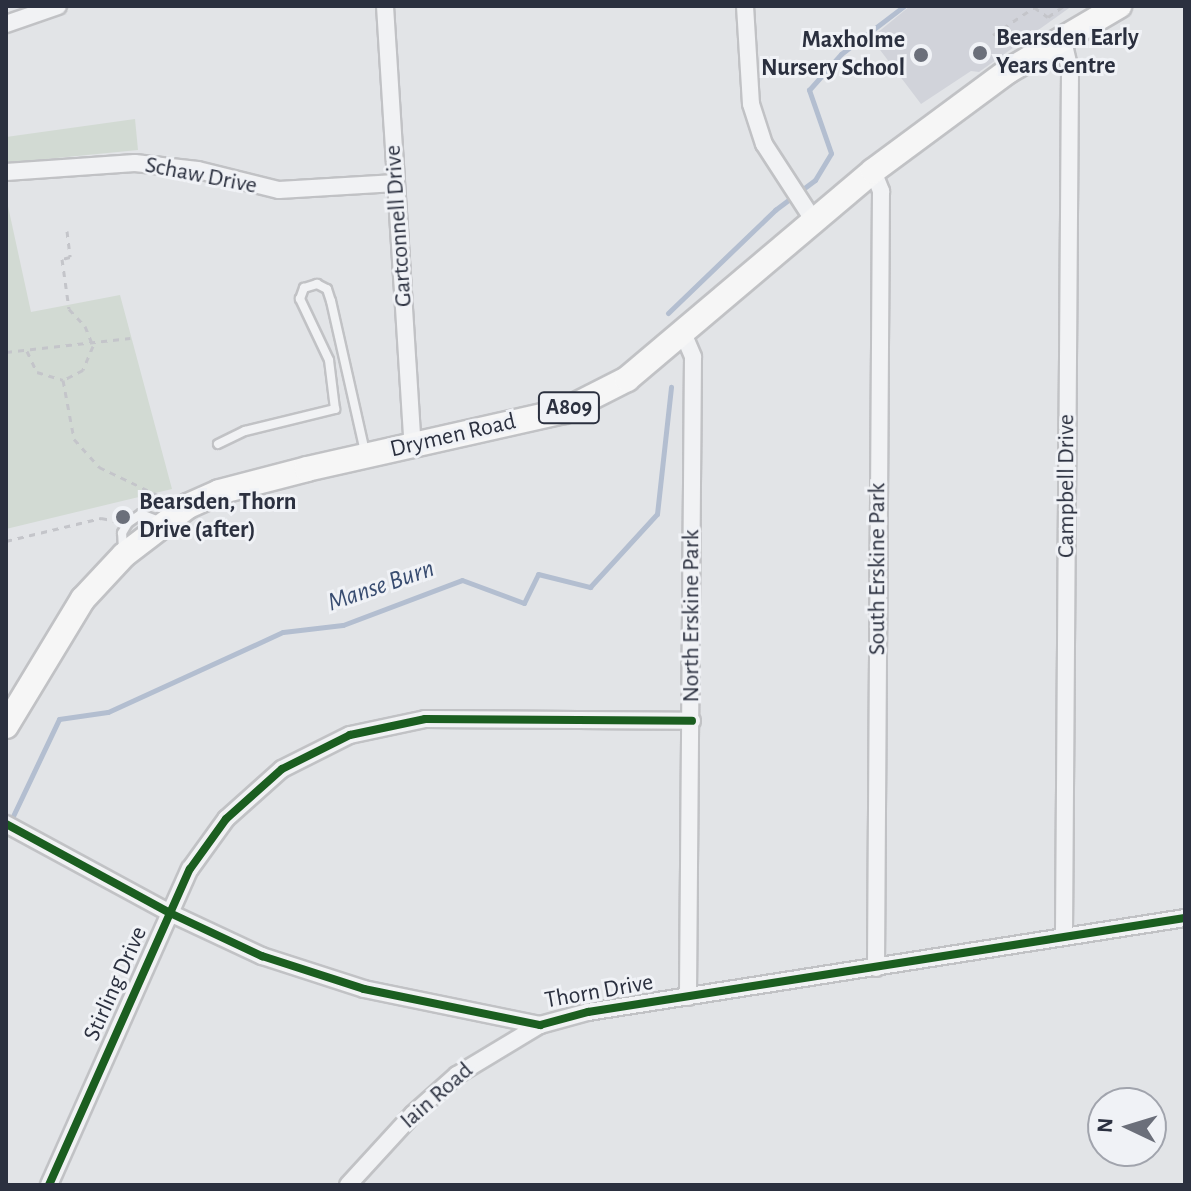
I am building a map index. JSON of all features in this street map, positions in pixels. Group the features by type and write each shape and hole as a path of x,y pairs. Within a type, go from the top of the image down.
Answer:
{"main road":[{"name":"Drymen Road","path":"6,726 83,599 124,555 171,517 219,492 564,411 627,379 683,333 807,212 873,171 1062,36 1119,6"}],"street":[{"path":"6,24 58,6"},
{"name":"Gartconnell Drive","path":"385,6 413,446"},
{"path":"745,6 751,104 764,144 807,212"},
{"name":"Campbell Drive","path":"1062,36 1070,72 1064,937"},
{"name":"Schaw Drive","path":"6,172 135,163 198,170 279,190 396,183"},
{"name":"South Erskine Park","path":"873,171 881,191 876,968"},
{"name":"North Erskine Park","path":"683,333 693,357 688,997"},
{"name":"Stirling Drive","path":"49,1185 170,913 204,848 250,794 301,758 350,735 425,719 692,721"},
{"name":"Thorn Drive","path":"6,824 170,913 320,975 540,1025 688,997 1185,918"},
{"name":"Iain Road","path":"348,1185 413,1114 457,1075 540,1025"}],"lane":[{"path":"218,444 245,431 335,409 329,360 300,299 304,288 317,284 327,289 331,301 366,456"},
{"path":"124,555 122,533 128,523 141,514 171,517"}],"path":[{"path":"993,35 1035,6 1048,17 1064,6"},
{"path":"63,380 89,363 93,342 69,309 62,259 70,257 67,231"},
{"path":"6,352 130,338"},
{"path":"27,350 37,372 63,380"},
{"path":"63,380 69,426 89,460 158,493 171,517"},
{"path":"6,541 101,518 128,523"}],"shaded area":[{"path":"910,6 1072,6 979,72 971,71 921,104 871,38"},
{"path":"135,119 138,150 6,163 6,137"},
{"path":"6,197 31,312 120,295 172,489 6,529"}],"waterway":[{"name":"Manse Burn","path":"668,313 775,210 815,180 831,153 809,90 841,54 904,6"},
{"name":"Manse Burn","path":"13,816 59,719 108,712 283,632 343,625 462,580 524,603 538,574 590,587 657,514 671,387"}],"cycle path":[{"path":"49,1185 190,869 226,819 282,769 350,735 425,719 692,721"},
{"path":"6,824 170,913 262,956 364,989 540,1025 588,1012 1185,918"}],"place":[{"name":"Bearsden Early Years Centre","path":"980,53"},
{"name":"Maxholme Nursery School","path":"921,55"},
{"name":"Bearsden, Thorn Drive (after)","path":"123,517"}]}
